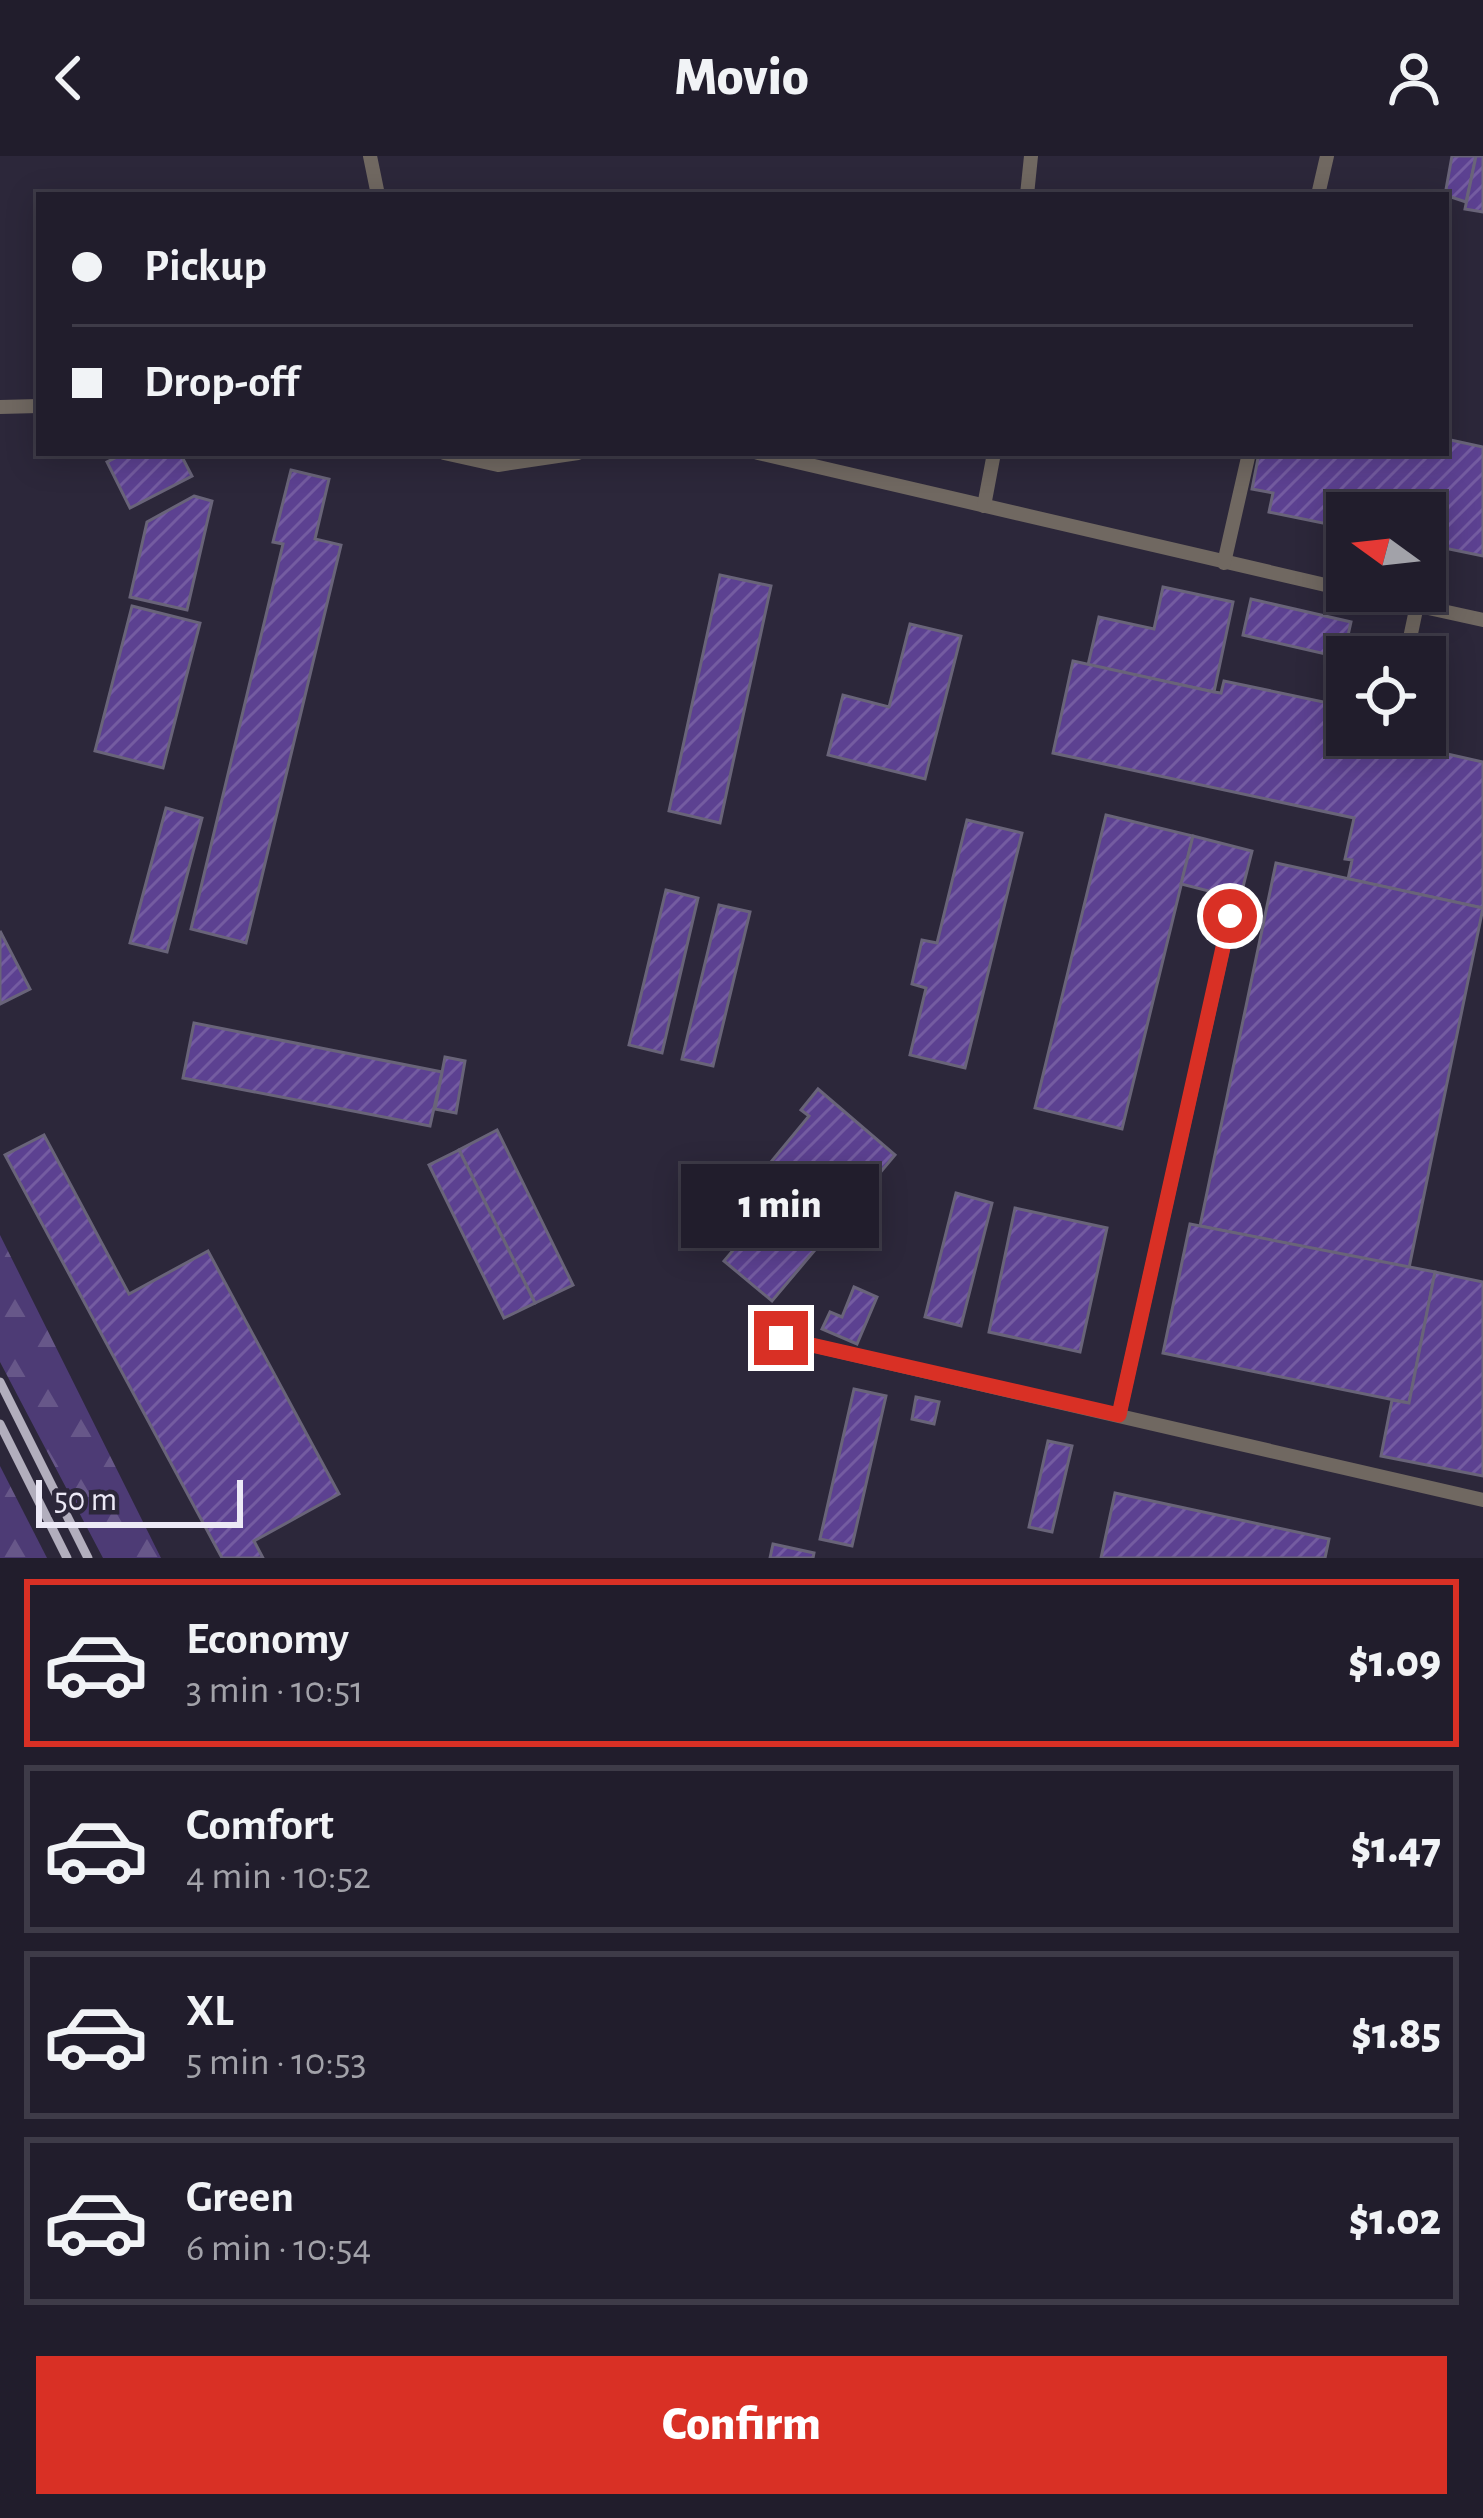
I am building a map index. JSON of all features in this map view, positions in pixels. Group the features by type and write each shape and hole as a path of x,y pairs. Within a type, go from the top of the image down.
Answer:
{"lane":[{"path":"370,156 377,192"},
{"path":"1027,192 1031,156"},
{"path":"1319,192 1327,156"},
{"path":"0,407 36,406"},
{"path":"458,456 498,465 558,456"},
{"path":"771,456 1326,586"},
{"path":"984,506 993,456"},
{"path":"1224,563 1248,456"},
{"path":"1446,612 1483,620"},
{"path":"1119,1415 1230,916"},
{"path":"781,1338 1483,1500"}],"green space":[{"path":"0,1235 161,1558 103,1558 0,1362"},
{"path":"0,1466 47,1558 0,1558"}],"building":[{"path":"1452,156 1476,156 1466,202 1446,192"},
{"path":"1476,156 1483,156 1483,212 1465,209"},
{"path":"1449,440 1483,447 1483,556 1446,548 1446,492 1326,492 1326,524 1269,512 1273,493 1252,489 1258,456 1449,456"},
{"path":"119,456 182,456 192,476 130,508 107,462"},
{"path":"291,470 329,479 315,539 341,545 246,943 191,929 283,544 273,542"},
{"path":"194,496 212,501 187,610 130,597 147,522"},
{"path":"720,575 771,586 720,823 669,811"},
{"path":"1163,587 1233,602 1214,692 1088,665 1099,617 1154,629"},
{"path":"1251,599 1351,622 1348,636 1326,636 1326,654 1243,635"},
{"path":"132,606 200,623 163,768 95,751"},
{"path":"910,624 961,636 925,779 828,755 843,695 889,707"},
{"path":"1073,661 1214,692 1221,693 1224,681 1326,703 1326,756 1446,754 1483,762 1483,908 1348,879 1352,860 1345,859 1354,818 1053,753"},
{"path":"166,808 202,818 167,952 130,943"},
{"path":"1106,815 1193,836 1122,1129 1035,1108"},
{"path":"967,820 1022,833 965,1068 910,1055 926,988 912,984 922,940 937,943"},
{"path":"1193,836 1252,851 1240,899 1181,884"},
{"path":"1276,863 1483,908 1409,1268 1200,1226"},
{"path":"666,890 698,898 662,1053 629,1045"},
{"path":"719,905 750,912 713,1066 682,1059"},
{"path":"0,931 30,989 0,1004"},
{"path":"194,1023 442,1072 430,1126 183,1078"},
{"path":"445,1057 465,1061 456,1113 435,1109"},
{"path":"818,1089 895,1155 772,1301 724,1261 768,1209 747,1191 809,1116 801,1110"},
{"path":"497,1130 573,1285 535,1303 459,1150"},
{"path":"44,1135 129,1294 208,1251 339,1494 254,1541 263,1558 222,1558 5,1155"},
{"path":"459,1150 535,1303 504,1318 429,1165"},
{"path":"956,1193 992,1203 961,1326 925,1317"},
{"path":"1015,1208 1107,1228 1080,1352 989,1332"},
{"path":"1190,1224 1435,1272 1409,1403 1163,1353"},
{"path":"1435,1272 1483,1282 1483,1476 1381,1456 1392,1400 1409,1403"},
{"path":"854,1287 877,1297 857,1344 822,1329 830,1312 842,1317"},
{"path":"854,1389 886,1396 852,1546 820,1539"},
{"path":"916,1397 939,1402 934,1424 912,1419"},
{"path":"1048,1441 1072,1446 1052,1532 1029,1527"},
{"path":"1115,1493 1329,1539 1325,1558 1101,1558"},
{"path":"773,1544 814,1553 813,1558 770,1558"}],"railway":[{"path":"0,1382 88,1558"},
{"path":"0,1424 67,1558"}],"route":[{"path":"781,1338 1119,1415 1230,916"}]}
